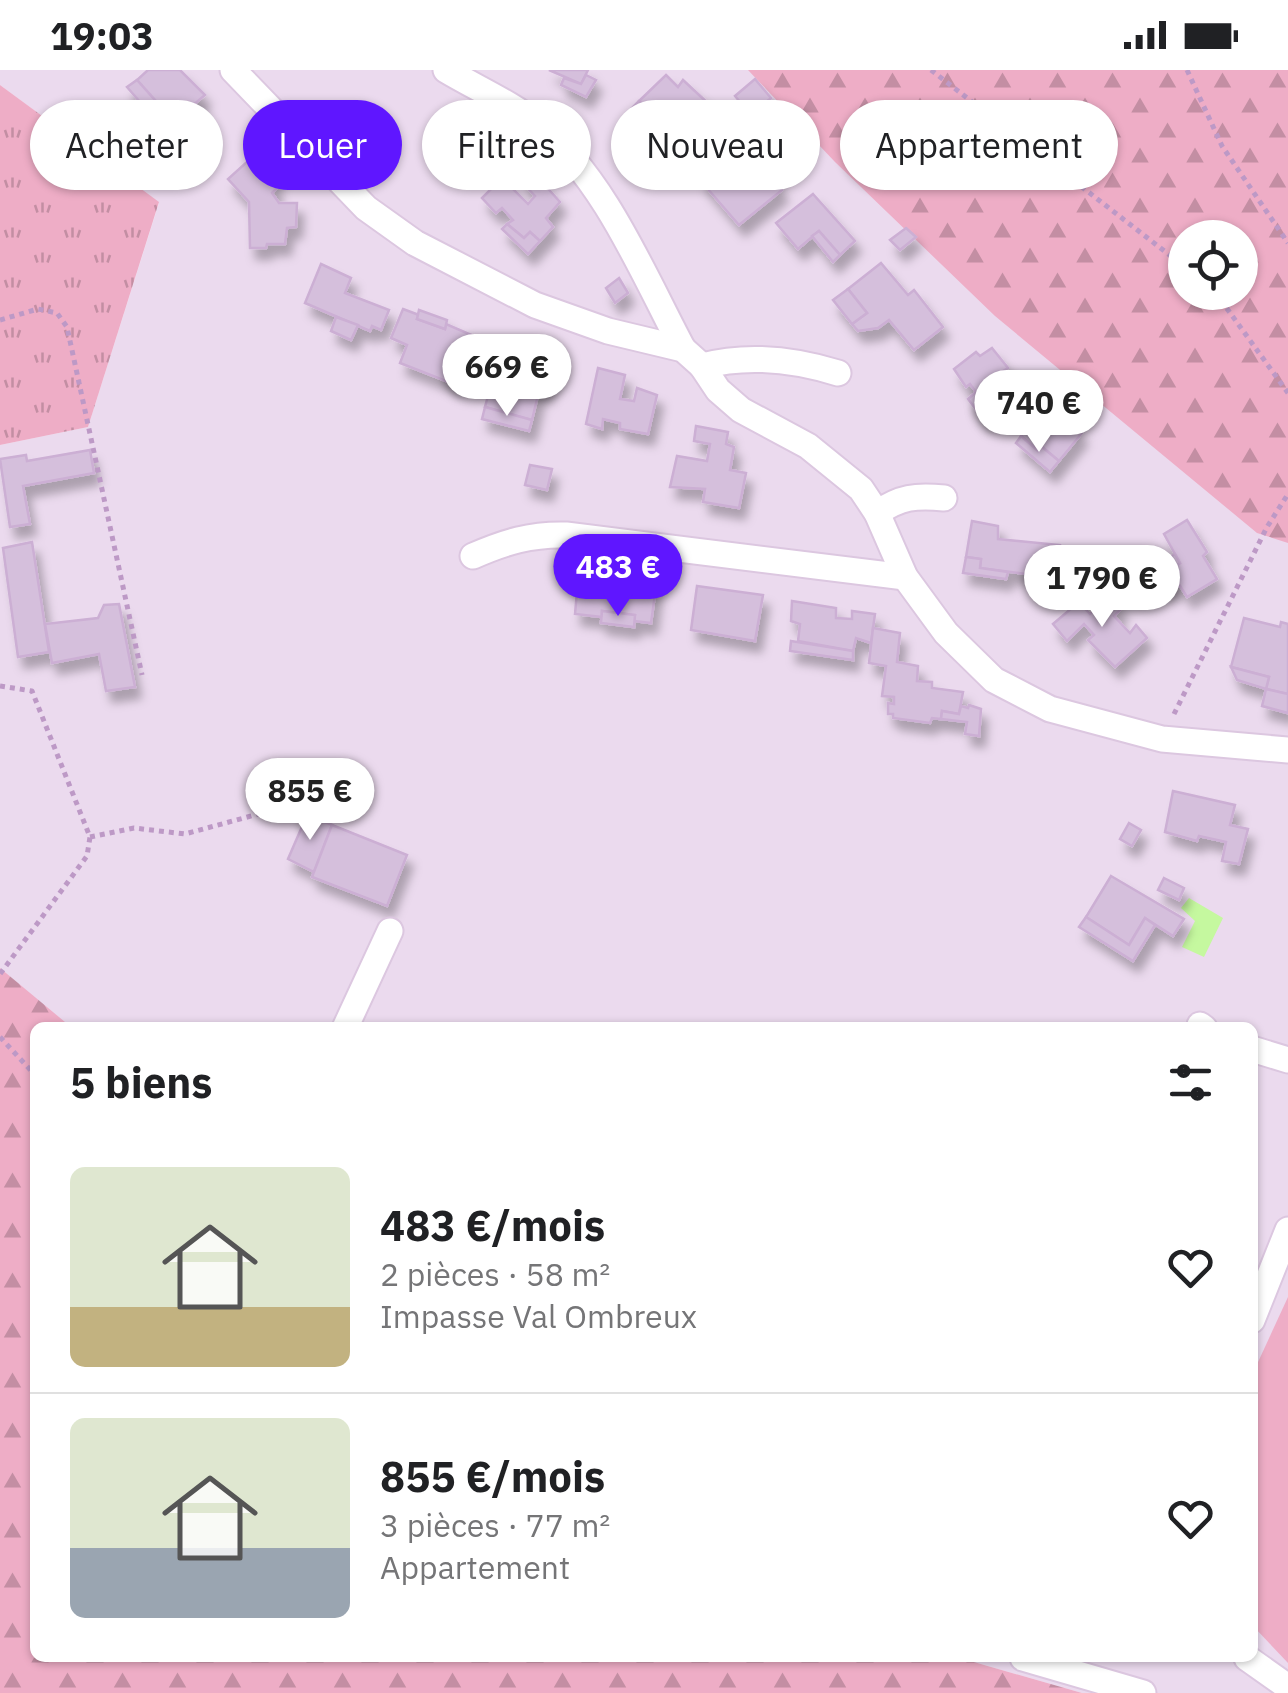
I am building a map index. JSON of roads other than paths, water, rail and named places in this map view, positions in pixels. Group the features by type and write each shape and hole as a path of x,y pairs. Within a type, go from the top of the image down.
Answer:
{"street":[{"path":"233,70 366,208 415,243 536,305 693,358 779,359 805,362 838,374"},
{"path":"446,70 537,124 572,157 601,198 693,358 718,390 742,410 808,446 861,489 877,513 904,577 946,633 994,680 1050,709 1162,739 1288,750"},
{"path":"877,513 896,500 917,496 944,498"},
{"path":"474,556 510,540 539,534 904,577"},
{"path":"348,1022 390,930"},
{"path":"1258,1051 1288,1060"},
{"path":"1258,1305 1288,1230"},
{"path":"1038,1662 1144,1693"},
{"path":"1253,1662 1288,1687"}]}
